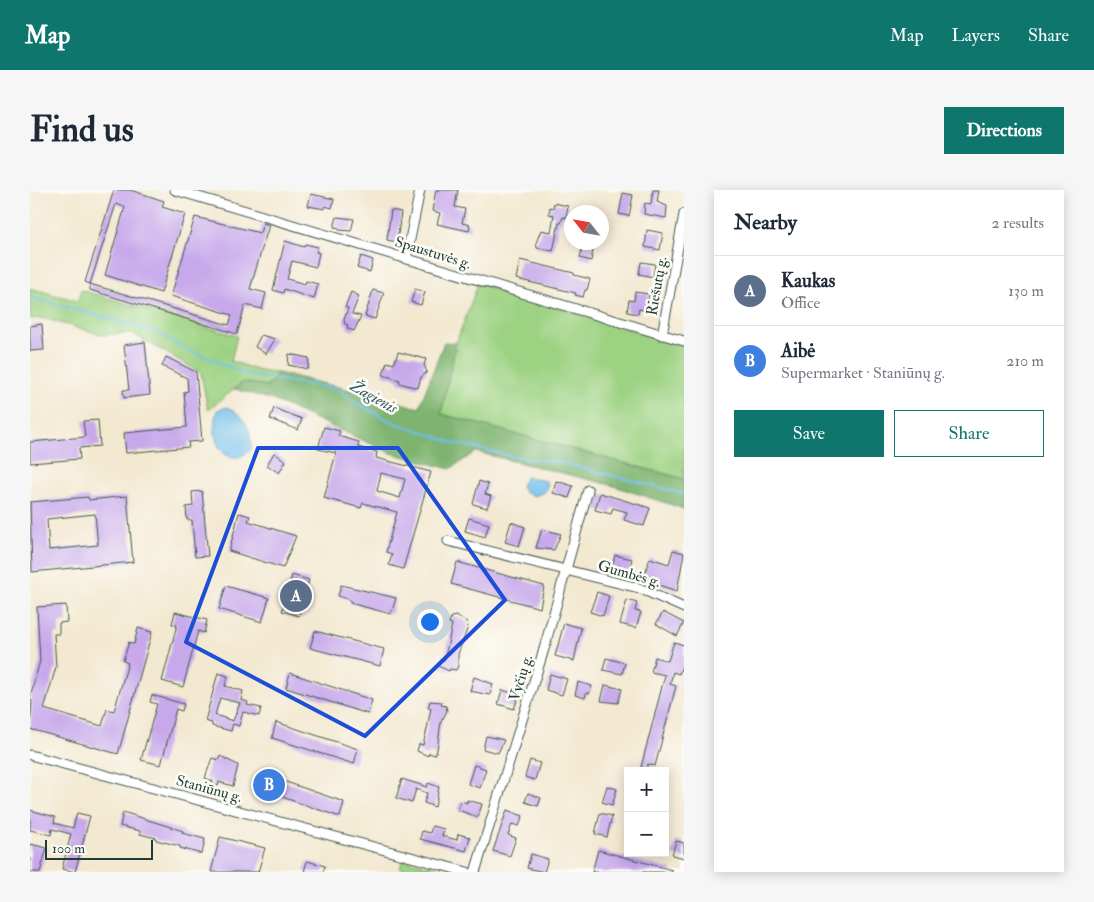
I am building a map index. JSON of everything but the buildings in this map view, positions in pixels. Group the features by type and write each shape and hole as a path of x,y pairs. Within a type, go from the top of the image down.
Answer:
{"street":[{"name":"Spaustuvės g.","path":"175,190 684,342"},
{"path":"406,259 420,190"},
{"name":"Riešutų g.","path":"662,334 684,214"},
{"name":"Vyčių g.","path":"475,872 566,572 588,490"},
{"name":"Gumbės g.","path":"448,541 566,572 639,588 684,608"},
{"name":"Staniūnų g.","path":"30,755 462,871"}],"highlighted area":[{"path":"258,448 398,448 505,600 365,736 186,642"}],"green space":[{"path":"478,284 684,346 684,479 441,414 456,343"},
{"path":"30,288 78,301 81,290 237,336 231,361 260,371 278,373 267,386 243,382 208,410 201,373 132,333 103,335 42,318 30,319"},
{"path":"444,342 456,343 441,414 684,479 684,509 611,485 476,452 450,469 391,453 273,400 235,389 243,382 267,386 278,373 419,408"},
{"path":"403,859 452,872 415,872 400,868"}],"water":[{"path":"227,407 243,419 249,430 251,450 241,456 232,457 225,454 216,440 214,430 217,410"},
{"path":"526,477 546,481 548,483 545,492 535,496 524,492 521,485"}],"waterway":[{"name":"Žagienis","path":"30,297 156,332 188,350 249,375 338,389 353,401 388,420 454,443 512,456 568,464 684,494"}],"place":[{"name":"Kaukas","path":"296,596"},
{"name":"Aibė","path":"269,785"}]}
